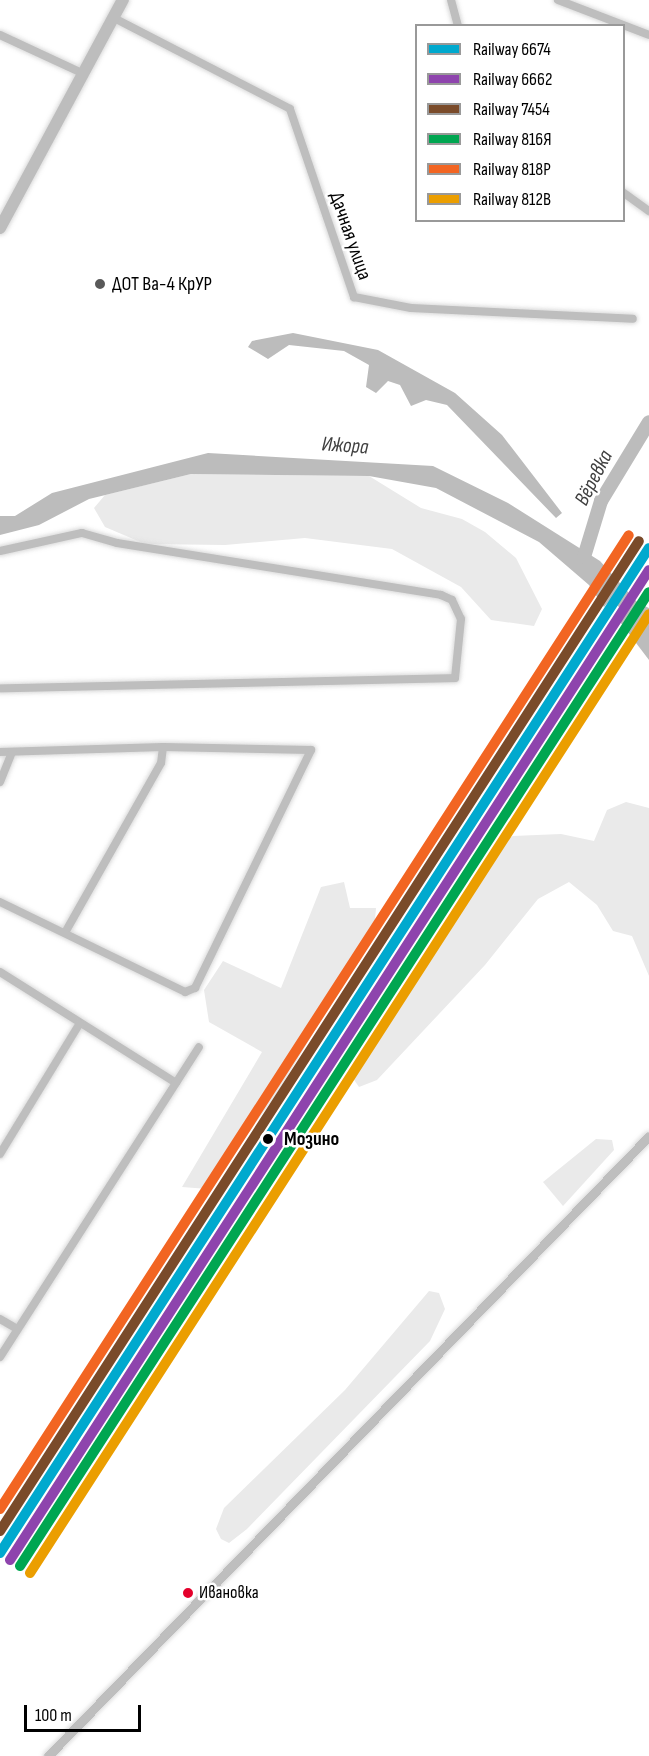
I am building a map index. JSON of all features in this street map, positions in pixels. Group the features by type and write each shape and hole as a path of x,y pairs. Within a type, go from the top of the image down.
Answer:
{"main road":[{"path":"0,228 123,0"}],"street":[{"path":"451,0 457,24"},
{"path":"558,0 570,2 623,24"},
{"name":"Дачная улица","path":"114,18 290,109 354,297 411,308 633,319"},
{"path":"625,25 649,35"},
{"path":"0,35 82,73"},
{"path":"625,194 649,211"},
{"path":"0,551 82,533 117,543 441,595 452,600 461,619 455,678 0,688"},
{"path":"65,933 160,764 163,747"},
{"path":"0,752 163,747 311,750 195,988 185,992 0,902"},
{"path":"0,782 12,752"},
{"path":"0,972 176,1083"},
{"path":"0,1154 80,1023"},
{"path":"0,1357 199,1047"},
{"path":"48,1756 649,1136"},
{"path":"0,1319 17,1329"}],"shaded area":[{"path":"293,333 378,350 455,393 502,435 562,513 556,518 447,405 426,400 411,406 400,385 388,381 376,393 366,387 369,365 344,351 289,345 268,359 248,347 252,341"},
{"name":"Ижора","path":"208,453 433,466 508,503 600,561 638,603 649,608 649,660 617,618 620,608 611,599 604,607 589,585 539,542 436,488 369,476 191,474 89,499 39,525 0,535 0,516 15,516 52,493"},
{"path":"191,474 369,476 421,508 462,519 485,532 516,558 542,609 534,626 491,620 461,587 392,549 305,538 225,545 145,544 105,527 94,508 105,495"},
{"path":"626,802 649,808 649,976 632,936 613,931 597,905 569,882 538,899 485,965 377,1080 359,1087 350,1074 353,1063 495,846 513,836 561,834 594,841 607,810"},
{"path":"344,882 350,908 376,908 374,931 278,1092 208,1189 182,1187 262,1052 209,1022 204,990 223,961 281,988 321,887"},
{"path":"596,1139 612,1140 614,1150 563,1206 543,1182"},
{"path":"429,1291 439,1293 445,1309 430,1341 247,1529 229,1543 221,1539 216,1529 224,1508 345,1390"}],"waterway":[{"name":"Вёревка","path":"584,557 601,501 649,422"}],"rail line":[{"name":"818Р","path":"0,1509 629,535"},
{"name":"7454","path":"0,1531 639,541"},
{"name":"6674","path":"0,1553 649,548"},
{"name":"6662","path":"10,1560 649,570"},
{"name":"816Я","path":"20,1566 649,592"},
{"name":"812В","path":"30,1573 649,614"}],"place":[{"name":"ДОТ Ва-4 КрУР","path":"100,284"},
{"name":"Мозино","path":"268,1139"},
{"name":"Ивановка","path":"188,1593"}]}
